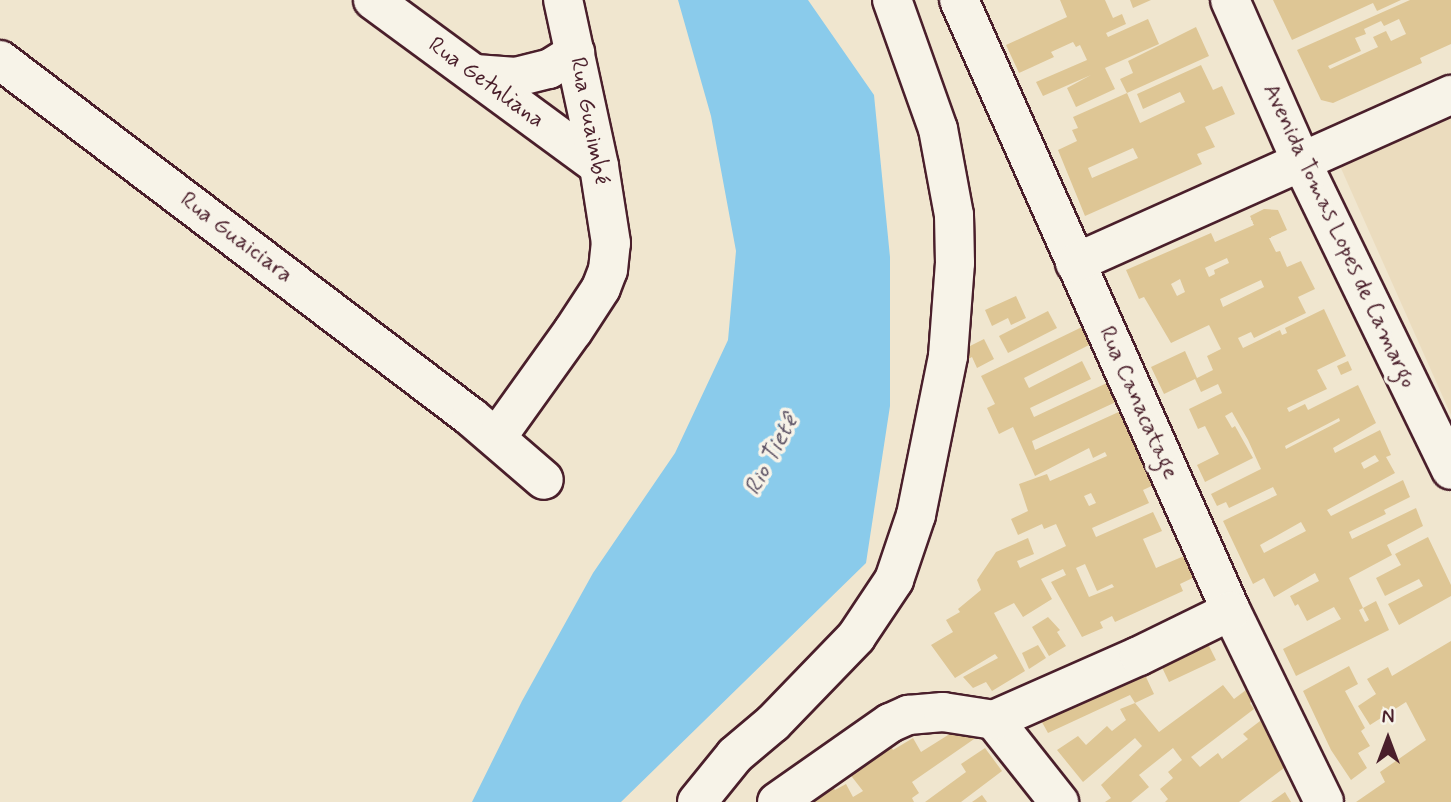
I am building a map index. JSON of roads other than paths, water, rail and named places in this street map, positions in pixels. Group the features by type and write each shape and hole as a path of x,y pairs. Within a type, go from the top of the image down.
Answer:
{"street":[{"name":"Rua Getuliana","path":"373,0 599,166"},
{"name":"Rua Guaimbé","path":"484,427 601,288 608,270 611,243 599,166 563,0"},
{"path":"697,802 735,755 773,723 856,637 894,580 916,515 948,356 955,262 954,215 938,129 892,0"},
{"name":"Rua Canacatage","path":"959,0 1231,611 1324,802"},
{"name":"Avenida Tomas Lopes de Camargo","path":"1230,0 1302,163 1451,470"},
{"path":"475,74 525,75 549,69 575,53"},
{"name":"Rua Guaiciara","path":"0,60 484,427 544,480"},
{"path":"1075,262 1451,95"},
{"path":"777,802 890,723 908,715 943,712 994,720 1139,656 1231,611"},
{"path":"994,720 1059,802"}],"water":[{"name":"Rio Tietê","path":"678,0 808,0 874,95 890,257 890,406 866,563 621,802 472,802 522,701 593,573 675,453 728,340 736,251 711,116"}]}
